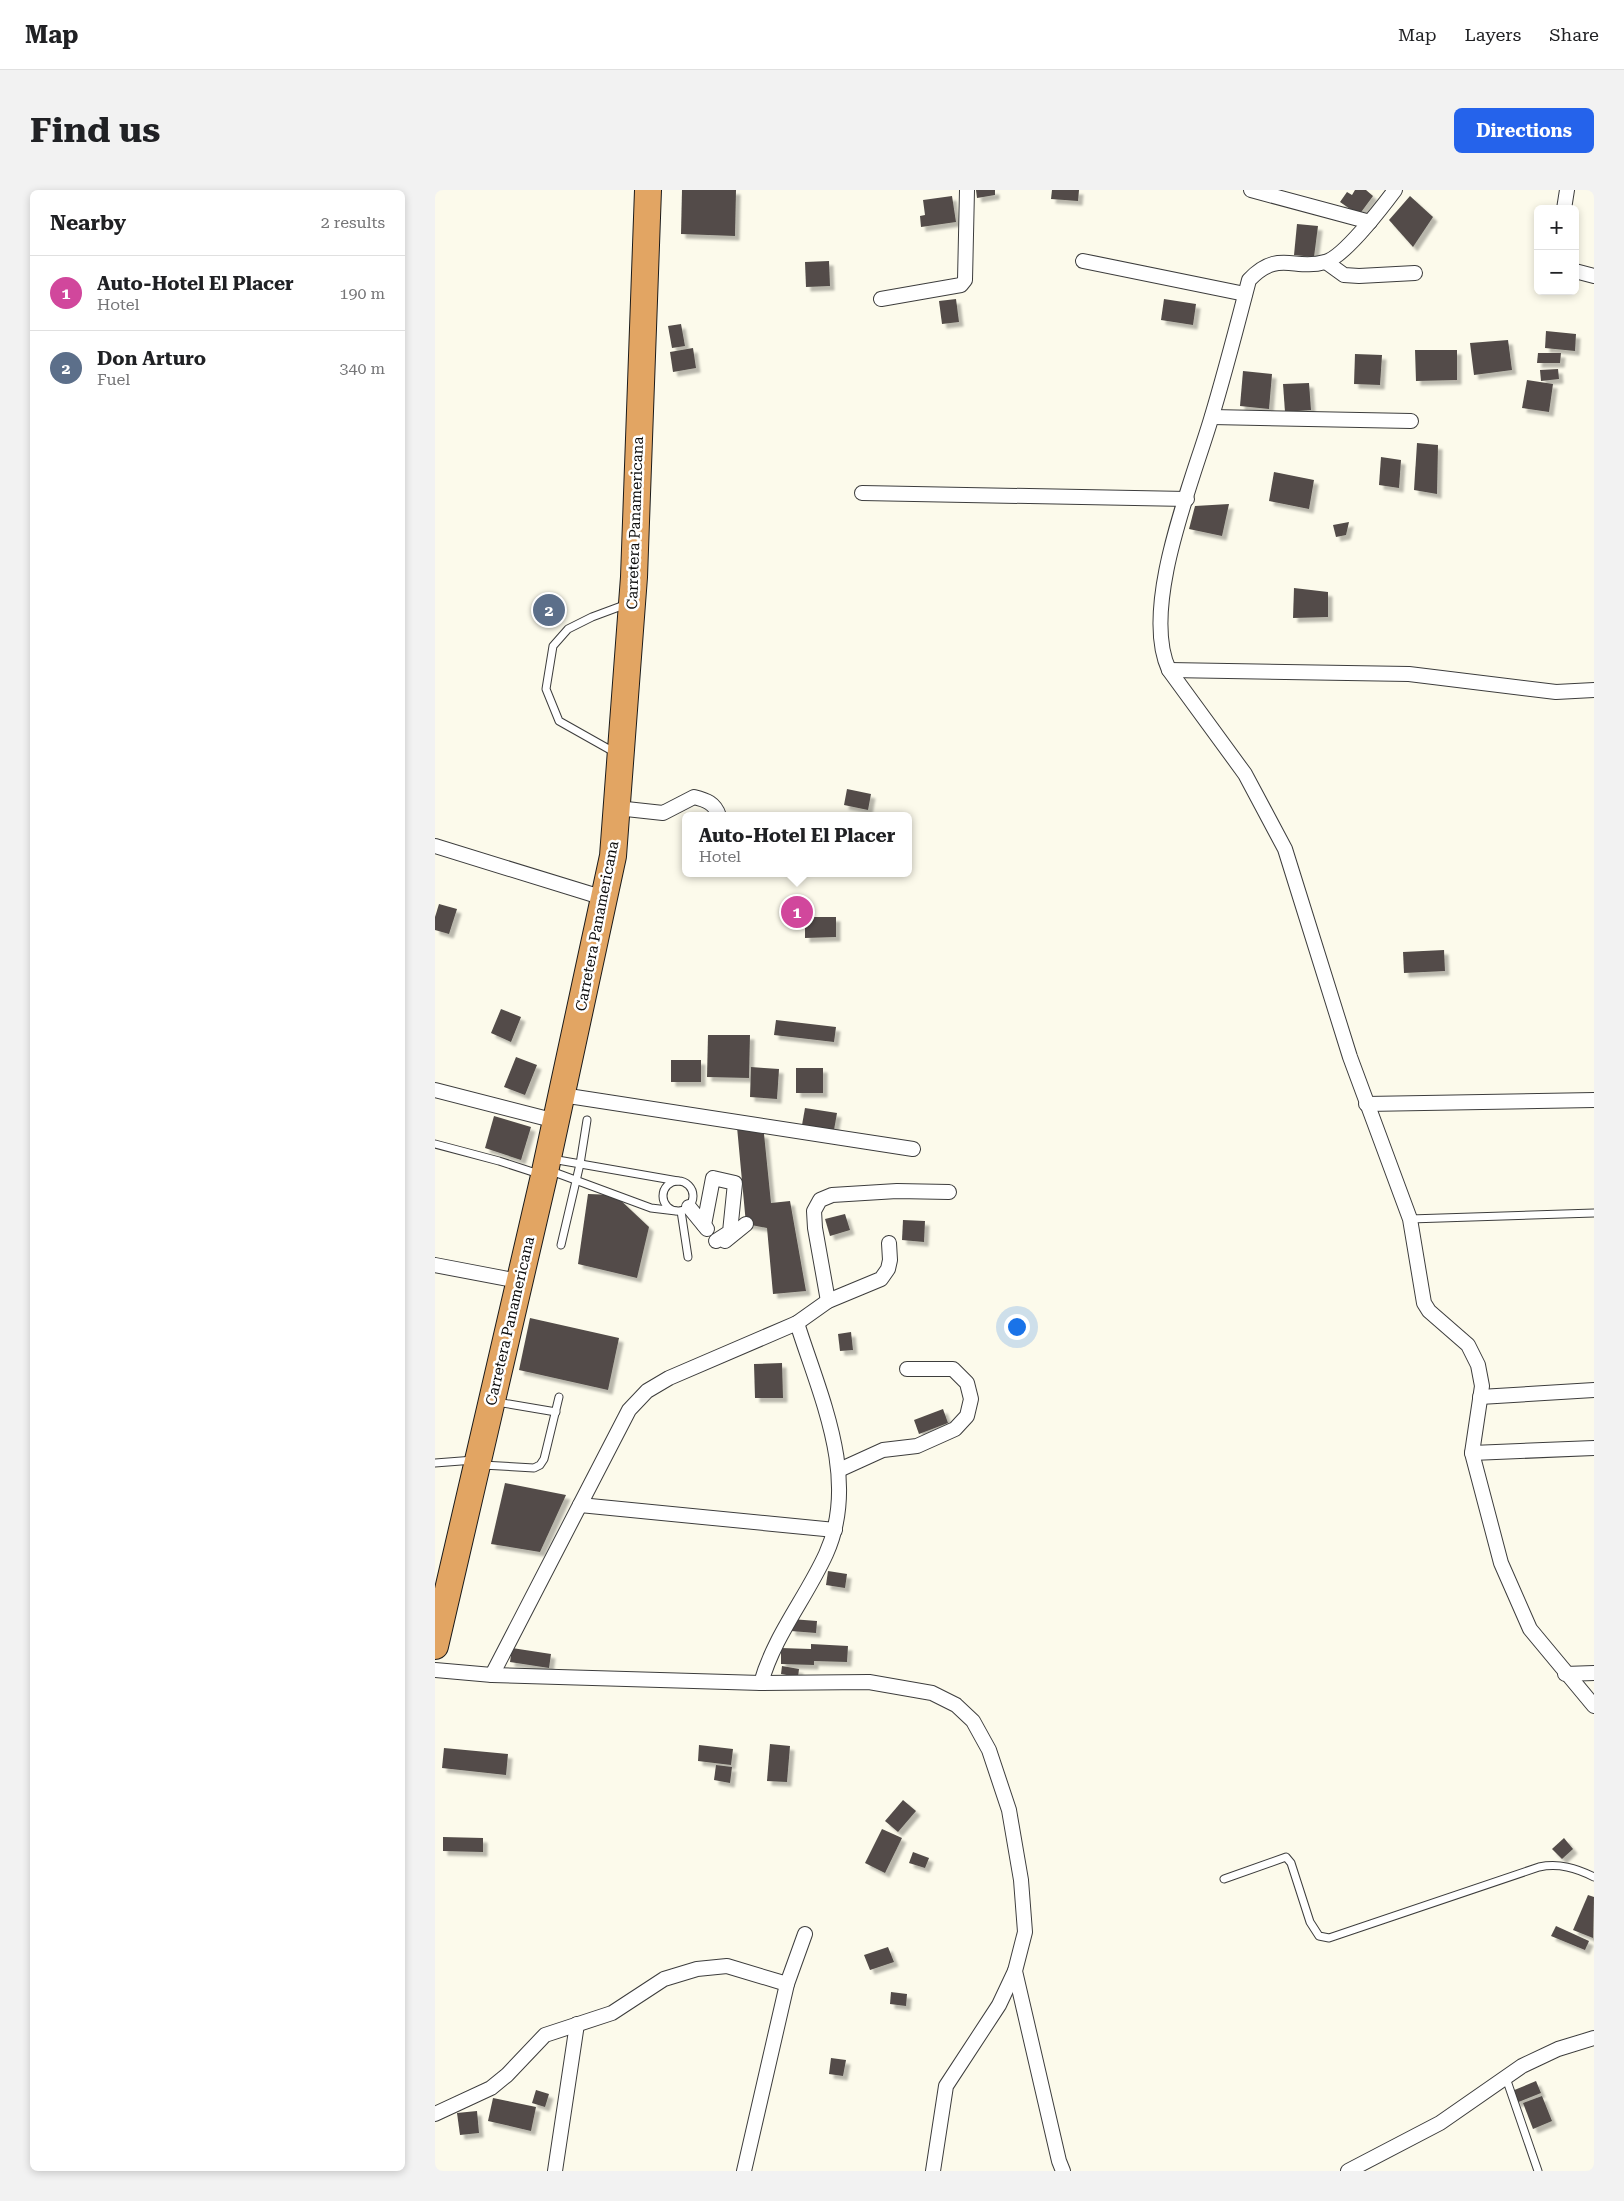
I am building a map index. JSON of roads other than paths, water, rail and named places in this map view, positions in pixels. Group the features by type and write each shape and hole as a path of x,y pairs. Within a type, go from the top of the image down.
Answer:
{"highway":[{"name":"Carretera Panamericana","path":"435,1646 546,1168 613,856 633,603 648,190"}],"street":[{"path":"881,300 961,285 965,280 967,190"},
{"path":"1251,190 1370,222"},
{"path":"1395,190 1370,222 1332,259 1326,262 1272,263 1259,269 1249,280 1212,417 1176,533 1163,589 1160,622 1164,659 1169,670 1245,774 1285,849 1366,1104 1410,1219 1424,1303 1429,1312 1468,1345 1478,1365 1482,1386 1472,1453 1501,1562 1530,1629 1565,1674 1594,1706"},
{"path":"1565,205 1567,190"},
{"path":"1083,261 1245,294"},
{"path":"1326,262 1343,275 1415,273"},
{"path":"1579,272 1594,276"},
{"path":"1212,417 1411,421"},
{"path":"862,493 1187,498"},
{"path":"1169,670 1409,674 1556,692 1594,690"},
{"path":"617,808 663,813 694,797 704,799 714,805 717,812"},
{"path":"435,846 604,898"},
{"path":"435,1090 556,1121"},
{"path":"562,1095 913,1149"},
{"path":"1366,1104 1594,1100"},
{"path":"704,1225 713,1178 735,1183 730,1232 716,1241"},
{"path":"828,1301 815,1228 814,1211 820,1200 832,1194 897,1191 949,1192"},
{"path":"682,1210 704,1225 716,1241"},
{"path":"716,1241 728,1240 746,1224"},
{"path":"492,1675 629,1410 647,1391 669,1378 797,1323 828,1301 881,1279 888,1269 890,1260 889,1243"},
{"path":"435,1264 519,1281"},
{"path":"761,1682 768,1659 825,1555 835,1530 839,1470 835,1444 797,1323"},
{"path":"839,1470 883,1450 899,1450 924,1443 955,1429 967,1416 971,1399 967,1383 953,1369 907,1369"},
{"path":"1480,1397 1594,1390"},
{"path":"1472,1453 1594,1448"},
{"path":"580,1505 835,1530"},
{"path":"435,1670 492,1675 761,1682 869,1682 932,1692 956,1705 973,1721 989,1750 1011,1819 1021,1880 1025,1932 1015,1971 999,2005 946,2086 933,2171"},
{"path":"1565,1674 1594,1673"},
{"path":"744,2171 787,1984 805,1934"},
{"path":"435,2114 491,2088 507,2075 545,2036 612,2013 664,1979 697,1969 727,1966 787,1984"},
{"path":"1015,1971 1059,2161 1063,2171"},
{"path":"555,2171 577,2024"},
{"path":"1348,2171 1369,2166 1440,2123 1522,2066 1557,2049 1594,2038"}],"lane":[{"path":"621,756 559,721 546,690 553,646 568,629 592,617 633,603"},
{"path":"561,1246 580,1164 587,1120"},
{"path":"435,1144 499,1161 546,1168 651,1208 682,1210 692,1202 693,1192 687,1184 677,1181 580,1164 546,1168"},
{"path":"677,1181 669,1185 663,1193 667,1207 682,1210"},
{"path":"682,1210 688,1257"},
{"path":"1410,1219 1594,1213"},
{"path":"435,1463 479,1462 534,1468 540,1465 544,1458 559,1397"},
{"path":"492,1402 556,1412"},
{"path":"1224,1879 1287,1857 1291,1863 1310,1922 1319,1936 1329,1938 1539,1867 1562,1866 1580,1870 1594,1878"},
{"path":"1506,2078 1538,2171"}],"place":[{"name":"Don Arturo","path":"549,610"},
{"name":"Auto-Hotel El Placer","path":"797,912"}]}
